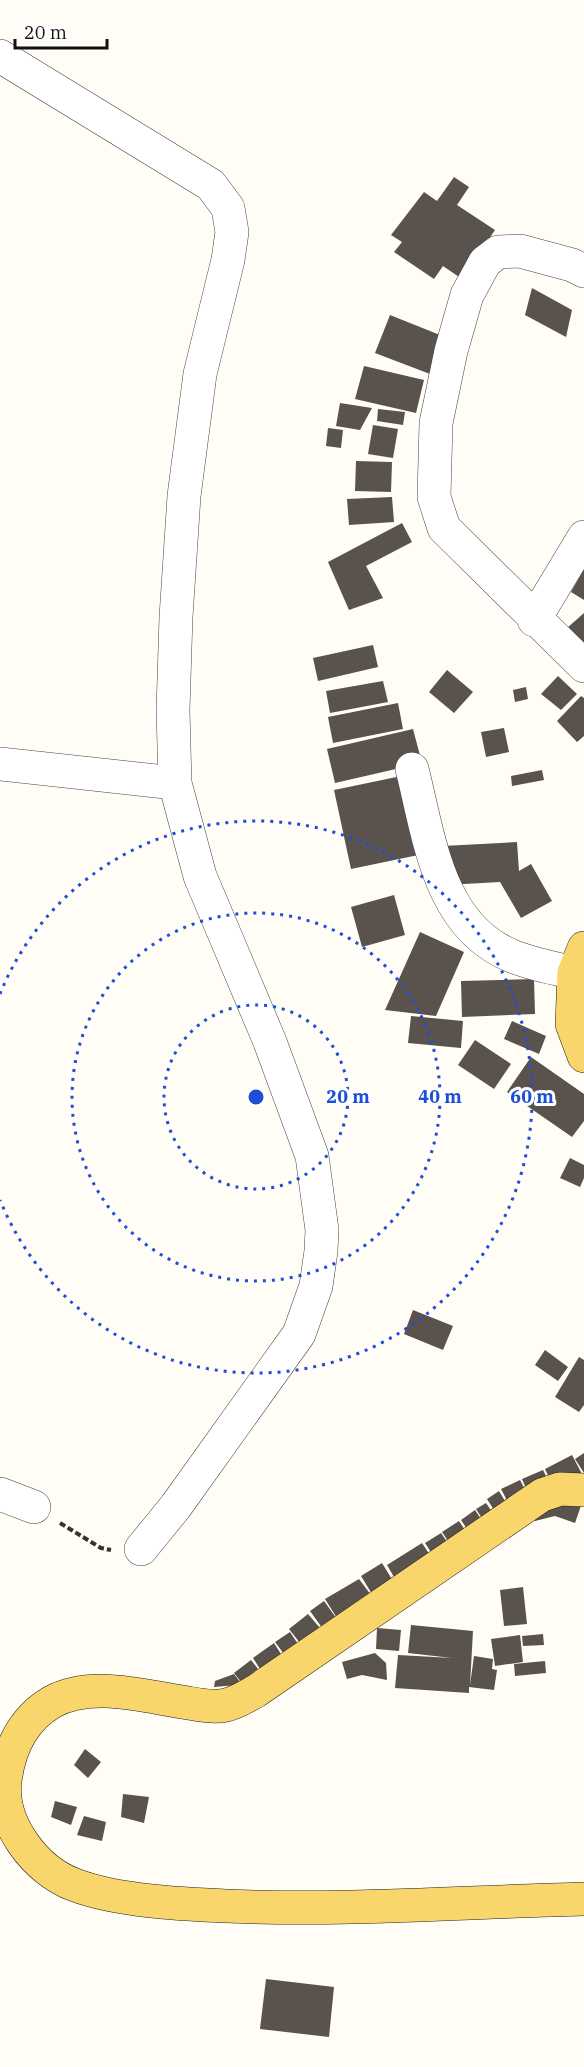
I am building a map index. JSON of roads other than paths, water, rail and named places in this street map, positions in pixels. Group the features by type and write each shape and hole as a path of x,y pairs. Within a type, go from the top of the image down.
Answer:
{"main road":[{"path":"579,961 572,1024 584,1056"},
{"path":"584,1490 560,1490 542,1495 256,1691 225,1706 197,1705 113,1691 76,1694 53,1702 22,1729 7,1766 5,1785 7,1808 17,1832 42,1867 74,1885 112,1894 181,1904 293,1909 584,1899"}],"street":[{"path":"0,56 211,185 228,208 232,232 228,260 201,374 184,496 173,710 175,783 200,876 270,1042 312,1156 322,1230 321,1251 316,1286 299,1334 176,1506 141,1549"},
{"path":"584,271 572,265 520,251 498,252 485,262 467,295 435,423 434,497 444,528 534,620 584,666"},
{"path":"534,620 584,537"},
{"path":"0,764 175,783"},
{"path":"412,769 442,886 468,922 490,943 512,956 579,961"},
{"path":"0,1494 34,1507"}]}
